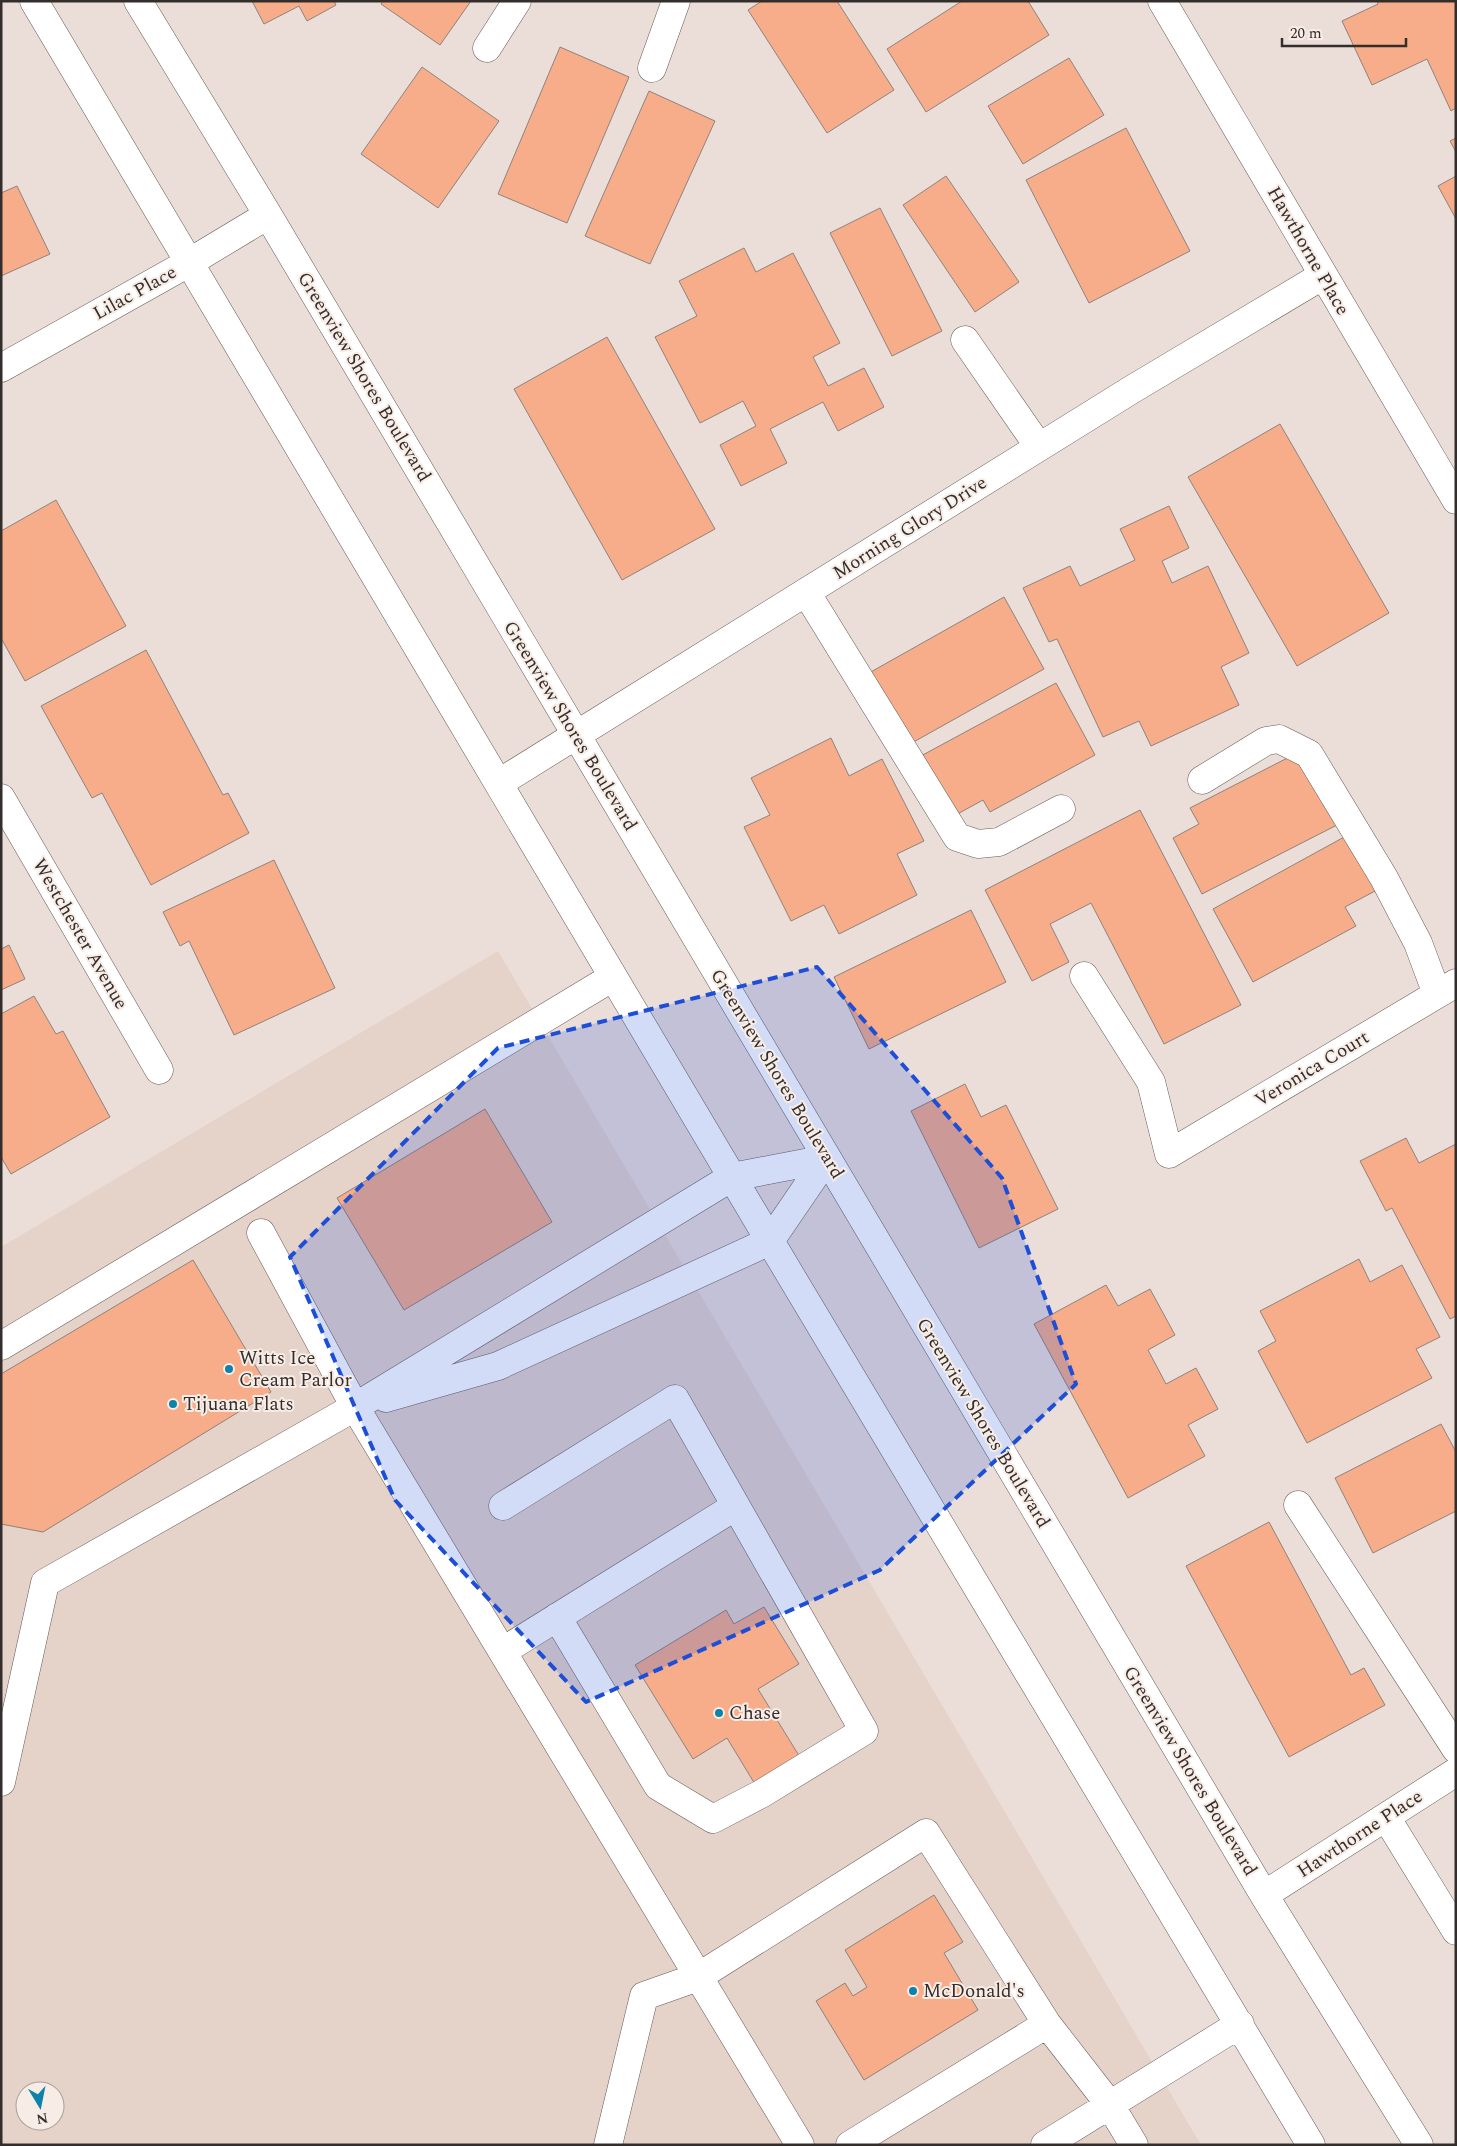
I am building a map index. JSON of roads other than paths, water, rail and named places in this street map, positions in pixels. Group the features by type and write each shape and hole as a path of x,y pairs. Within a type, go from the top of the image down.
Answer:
{"street":[{"path":"34,1 770,1241 1311,2145"},
{"name":"Greenview Shores Boulevard","path":"138,1 268,215 1264,1896 1419,2145"},
{"path":"487,48 517,1"},
{"path":"652,68 676,1"},
{"name":"Hawthorne Place","path":"1162,1 1322,276 1456,500"},
{"name":"Lilac Place","path":"1,368 190,262 268,215"},
{"name":"Morning Glory Drive","path":"499,783 1039,447 1322,276"},
{"path":"965,340 1039,447"},
{"path":"806,592 957,837 978,844 999,842 1061,809"},
{"path":"1202,780 1266,741 1279,739 1309,754 1384,878 1418,944 1446,989"},
{"name":"Westchester Avenue","path":"1,798 159,1070"},
{"name":"Veronica Court","path":"1084,976 1151,1082 1169,1154 1446,989"},
{"path":"1,1346 613,977"},
{"path":"1,1782 45,1583 356,1407 732,1177 826,1159"},
{"path":"356,1407 498,1366 770,1241 826,1159"},
{"path":"261,1233 356,1407 800,2145"},
{"path":"503,1506 675,1400 864,1731 768,1789 713,1819 658,1786 558,1617"},
{"path":"1298,1505 1456,1749"},
{"path":"503,1652 736,1506"},
{"name":"Hawthorne Place","path":"1264,1896 1456,1772"},
{"path":"1386,1817 1456,1931"},
{"path":"608,2145 644,1996 698,1977 926,1833 1048,2024 1110,2105 1134,2145"},
{"path":"850,2145 1048,2024"},
{"path":"1045,2145 1240,2024"}],"place":[{"name":"Witts Ice Cream Parlor","path":"229,1369"},
{"name":"Tijuana Flats","path":"173,1404"},
{"name":"Chase","path":"719,1713"},
{"name":"McDonald's","path":"913,1991"}]}
